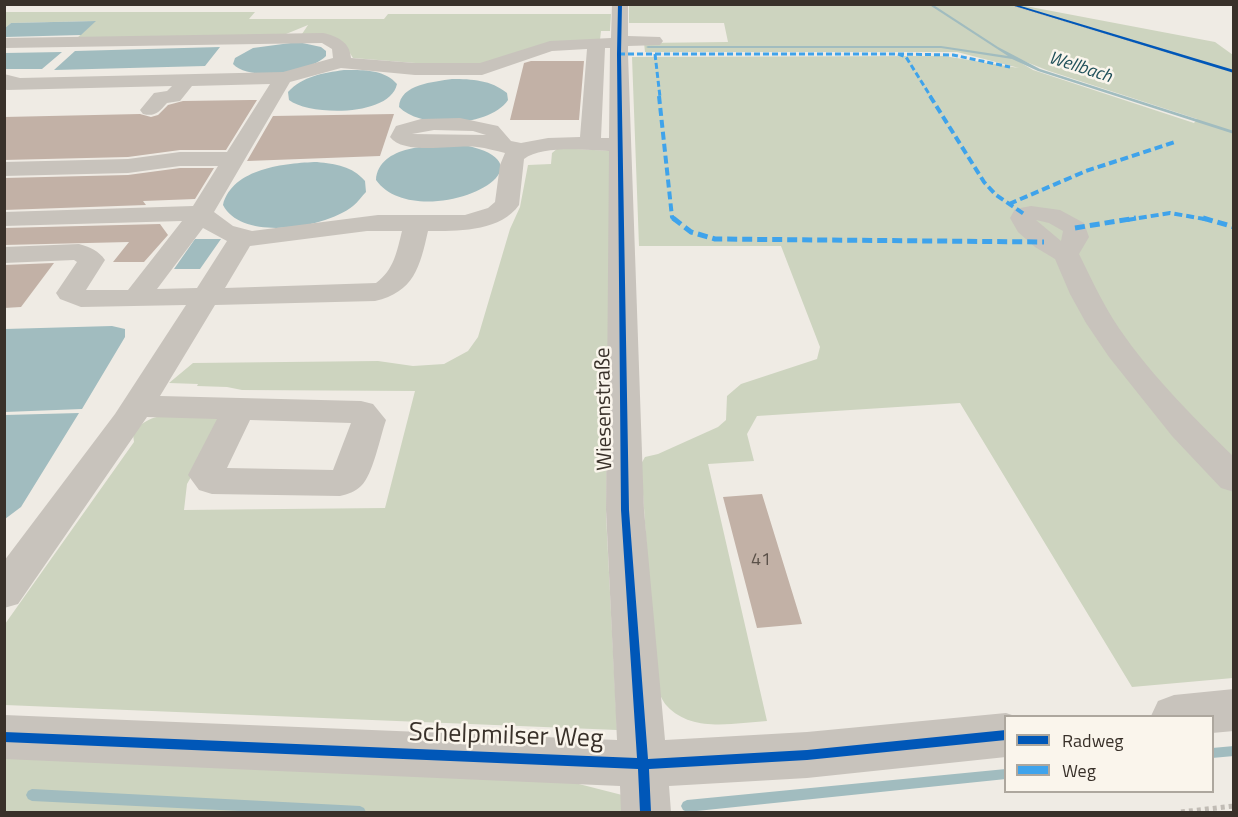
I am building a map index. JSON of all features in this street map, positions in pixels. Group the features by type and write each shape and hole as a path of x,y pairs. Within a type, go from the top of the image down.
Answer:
{"street":[{"name":"Wiesenstraße","path":"620,4 608,42 605,145 625,510 646,813"},
{"path":"4,43 323,38 334,41 339,46 342,52 341,63"},
{"path":"4,80 12,80 7,84 283,78 341,63 415,69 482,69 540,49 608,42 654,41"},
{"path":"136,298 201,213 283,78"},
{"path":"150,110 161,97 173,97 187,80"},
{"path":"4,219 201,213 213,225 242,238 263,238 361,225 471,221 502,212 507,205 513,159 512,147 605,145"},
{"path":"4,170 144,157 234,159"},
{"path":"4,255 79,252 92,260 70,293 81,299 384,291 403,274 417,222"},
{"path":"4,592 137,406 242,238"},
{"path":"1066,254 1090,304 1120,350 1184,428 1233,479"},
{"path":"137,406 239,409"},
{"path":"1191,715 1233,710"},
{"name":"Schelpmilser Weg","path":"4,737 644,764 807,755 1004,735"}],"path":[{"path":"1009,4 1233,72"},
{"path":"1181,813 1233,806"}],"green space":[{"path":"629,4 1020,5 1215,42 1233,55 1233,678 1132,687 960,403 757,416 747,434 754,461 708,464 767,721 701,723 677,714 667,706 656,685 641,464 645,457 658,454 718,427 726,420 727,396 741,384 817,359 820,347 781,246 639,246 632,57 944,56 1019,68 957,52 645,52 644,43 728,42 724,23 629,23","holes":["1006,54 1049,71 1197,119 1194,123 1033,70"]},
{"path":"5,12 255,12 249,19 384,19 388,14 611,14 610,31 601,31 600,40 465,67 353,58 338,39 319,34 302,34 308,25 286,34 75,40 95,21 11,23 5,28"},
{"path":"558,148 612,151 606,514 617,730 5,705 5,624 134,442 133,434 151,419 187,415 224,419 187,484 184,510 385,508 415,391 242,390 169,383 193,363 378,361 413,366 444,364 468,351 478,337 510,229 520,207 528,165 551,164 552,153"},
{"path":"5,757 575,783 626,796 626,812 5,812"}],"water":[{"path":"96,21 81,35 5,37 5,28 11,23"},
{"path":"298,42 321,47 326,51 326,56 307,67 280,73 252,73 241,70 233,64 235,58 253,48"},
{"path":"220,47 205,66 54,70 75,51"},
{"path":"62,52 42,69 5,69 5,53"},
{"path":"344,70 366,70 380,73 397,84 391,95 380,103 365,108 331,111 314,109 289,100 288,92 300,82 321,74"},
{"path":"452,79 474,80 494,85 507,93 508,100 487,116 455,122 423,119 399,107 405,93 411,89 428,83"},
{"path":"459,144 490,154 501,166 495,180 476,191 451,199 423,201 396,196 376,180 379,168 386,159 396,153 422,147"},
{"path":"317,162 337,165 355,172 365,181 366,192 353,206 340,214 305,225 285,228 248,224 233,217 223,205 228,193 249,175 276,166"},
{"path":"195,239 221,239 200,269 174,269"},
{"path":"112,326 125,329 125,337 82,409 5,412 5,329"},
{"path":"79,413 21,507 5,519 5,415"}],"building":[{"path":"584,61 579,120 510,120 524,63"},
{"path":"257,100 226,150 180,150 128,157 4,160 4,117 140,114 151,117 158,115 168,105 183,101"},
{"path":"394,114 380,156 247,161 273,116"},
{"path":"180,168 214,168 195,199 143,201 146,205 4,210 4,178 128,175"},
{"path":"160,224 168,235 144,262 113,262 129,242 4,245 4,228"},
{"path":"54,263 21,307 4,308 4,265"},
{"path":"762,494 802,624 757,628 723,497"}],"waterway":[{"name":"Wellbach","path":"929,4 997,48 1039,70 1234,133"},
{"path":"648,47 941,47 1011,58"},
{"path":"1214,753 1234,751"},
{"path":"687,806 1004,774"},
{"path":"32,795 360,812"}],"marked path":[{"path":"619,54 898,54 906,57 984,182 996,195 1024,214"},
{"path":"655,54 672,217 691,232 715,239 1044,242"},
{"path":"898,54 953,55 1010,67"},
{"path":"1009,204 1086,171 1175,142"},
{"path":"1075,228 1170,213 1207,219 1234,227"}],"cycle path":[{"path":"620,4 625,510 646,812"},
{"path":"1009,4 1234,72"},
{"path":"4,737 644,764 807,755 1004,735"}]}
